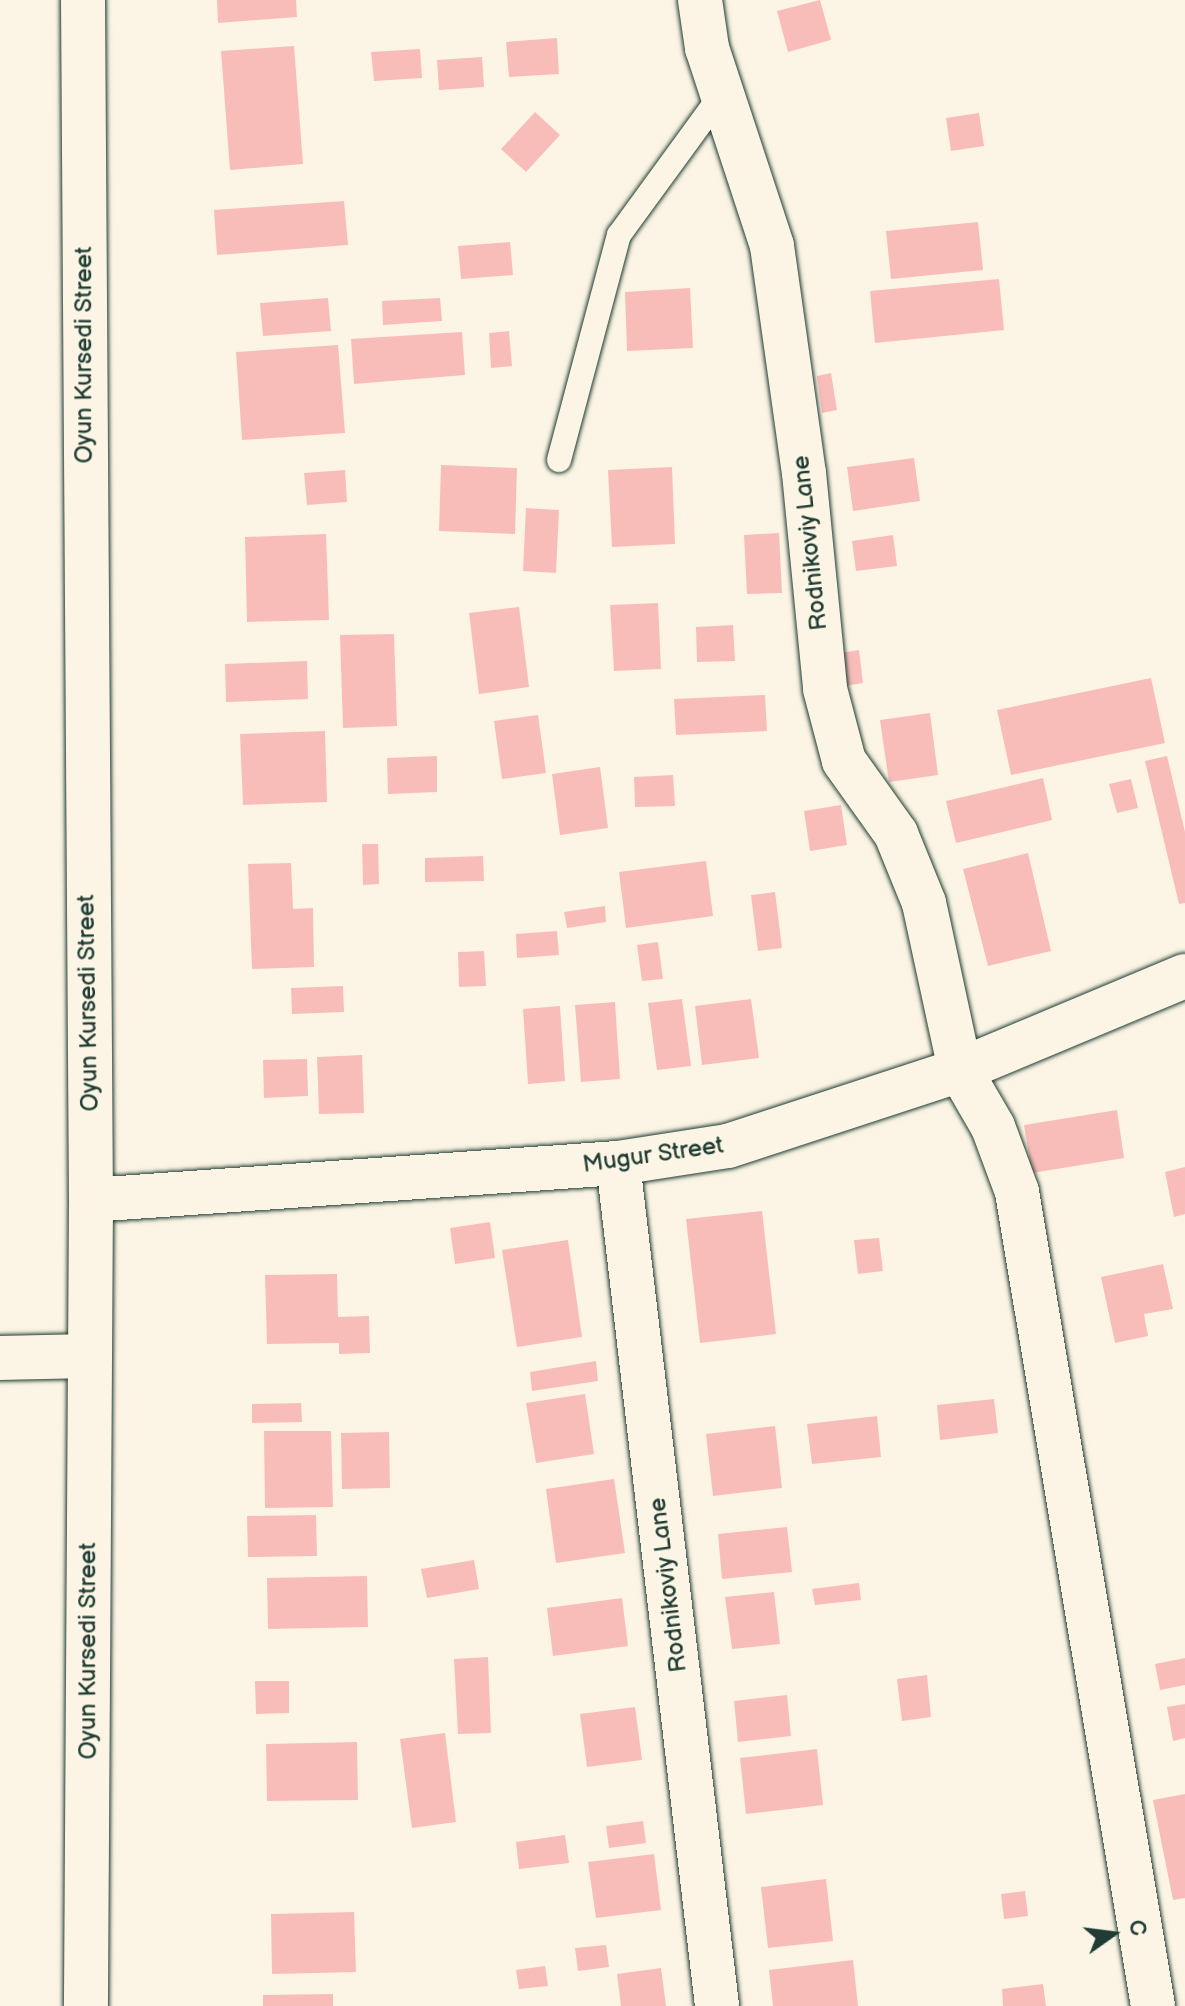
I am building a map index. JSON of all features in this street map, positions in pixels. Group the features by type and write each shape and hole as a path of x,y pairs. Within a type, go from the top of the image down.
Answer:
{"street":[{"name":"Oyun Kursedi Street","path":"83,0 91,1200 86,2006"},
{"name":"Rodnikoviy Lane","path":"700,0 722,94 772,246 804,473 825,689 844,761 896,834 924,903 960,1070 993,1127 1017,1192 1153,2006"},
{"name":"Mugur Street","path":"91,1200 618,1163 728,1146 960,1070 1185,976"},
{"name":"Rodnikoviy Lane","path":"618,1163 717,2006"},
{"path":"0,1358 89,1356"}],"lane":[{"path":"559,460 619,235 722,94"}],"building":[{"path":"217,0 296,0 297,17 218,23"},
{"path":"820,0 831,40 788,52 777,11"},
{"path":"557,38 559,74 509,77 506,42"},
{"path":"294,46 303,164 230,170 221,51"},
{"path":"420,49 422,78 374,81 371,52"},
{"path":"482,57 484,87 439,90 437,60"},
{"path":"535,112 560,135 526,172 501,149"},
{"path":"979,113 984,146 951,151 946,118"},
{"path":"344,201 348,245 217,255 214,210"},
{"path":"978,222 983,270 891,279 886,231"},
{"path":"510,242 513,275 461,279 458,246"},
{"path":"999,279 1004,330 875,343 870,291"},
{"path":"690,288 693,348 627,351 625,292"},
{"path":"328,298 331,331 263,336 260,303"},
{"path":"440,298 442,321 383,325 382,301"},
{"path":"509,331 512,366 491,368 489,333"},
{"path":"462,332 465,375 354,384 351,339"},
{"path":"338,345 345,433 242,440 236,352"},
{"path":"831,373 837,410 822,413 817,376"},
{"path":"914,458 920,501 853,511 847,467"},
{"path":"441,465 517,468 515,534 439,531"},
{"path":"672,467 675,544 612,547 608,470"},
{"path":"345,470 347,502 307,505 304,473"},
{"path":"526,508 559,510 556,573 523,571"},
{"path":"779,533 782,593 747,594 744,535"},
{"path":"326,534 329,620 247,622 245,537"},
{"path":"893,535 897,566 856,571 852,541"},
{"path":"658,603 661,669 614,671 610,605"},
{"path":"519,607 529,687 479,694 469,613"},
{"path":"733,625 735,661 697,662 696,627"},
{"path":"394,634 397,726 343,728 340,635"},
{"path":"859,650 863,683 845,686 840,653"},
{"path":"307,661 308,699 226,702 225,664"},
{"path":"1151,678 1165,743 1011,775 997,710"},
{"path":"765,695 767,731 676,735 674,699"},
{"path":"930,713 938,775 889,782 880,720"},
{"path":"538,715 546,773 502,779 494,721"},
{"path":"325,731 327,802 243,805 240,734"},
{"path":"437,756 437,792 388,794 387,758"},
{"path":"1167,756 1185,832 1185,903 1179,904 1145,761"},
{"path":"600,767 608,828 560,835 552,774"},
{"path":"673,775 675,806 635,807 634,777"},
{"path":"1043,778 1052,820 956,843 946,801"},
{"path":"1131,779 1138,808 1117,813 1109,784"},
{"path":"841,805 847,845 810,851 804,811"},
{"path":"362,844 378,844 379,884 363,885"},
{"path":"1028,853 1051,951 988,966 963,869"},
{"path":"483,856 484,881 425,882 425,858"},
{"path":"706,861 713,916 626,928 619,872"},
{"path":"291,863 293,909 313,908 314,967 252,969 248,864"},
{"path":"775,892 782,948 758,951 751,895"},
{"path":"605,906 606,922 567,928 564,912"},
{"path":"557,931 559,955 517,958 516,934"},
{"path":"658,942 663,979 642,981 637,945"},
{"path":"484,951 486,986 459,987 458,952"},
{"path":"343,986 344,1012 292,1014 291,988"},
{"path":"682,999 691,1066 657,1070 648,1003"},
{"path":"751,999 759,1058 702,1065 695,1006"},
{"path":"615,1002 620,1079 581,1082 575,1005"},
{"path":"560,1006 565,1081 528,1084 523,1009"},
{"path":"362,1055 364,1113 319,1114 317,1057"},
{"path":"307,1059 308,1096 264,1098 263,1060"},
{"path":"1117,1110 1124,1158 1032,1173 1024,1125"},
{"path":"1185,1167 1185,1214 1174,1217 1165,1172"},
{"path":"762,1211 776,1334 700,1343 686,1219"},
{"path":"490,1222 495,1258 455,1264 450,1228"},
{"path":"879,1238 883,1271 858,1274 854,1240"},
{"path":"568,1240 582,1337 517,1347 502,1250"},
{"path":"1163,1264 1173,1309 1144,1314 1148,1336 1115,1343 1101,1277"},
{"path":"337,1274 338,1317 369,1316 370,1353 339,1354 339,1343 267,1344 265,1275"},
{"path":"596,1361 598,1381 532,1391 530,1372"},
{"path":"585,1394 594,1454 536,1463 526,1403"},
{"path":"994,1399 998,1433 940,1440 937,1405"},
{"path":"301,1403 302,1422 252,1423 252,1404"},
{"path":"877,1416 881,1457 812,1464 807,1424"},
{"path":"775,1426 782,1488 713,1496 706,1434"},
{"path":"264,1431 331,1431 333,1507 265,1508"},
{"path":"389,1432 390,1488 342,1489 341,1433"},
{"path":"614,1479 625,1553 556,1563 546,1489"},
{"path":"316,1515 317,1556 248,1557 247,1516"},
{"path":"787,1527 792,1572 722,1579 718,1534"},
{"path":"474,1560 479,1589 427,1598 421,1569"},
{"path":"367,1576 368,1627 268,1629 267,1578"},
{"path":"859,1583 861,1600 815,1605 812,1589"},
{"path":"774,1592 780,1644 732,1649 725,1597"},
{"path":"622,1598 628,1646 553,1656 547,1608"},
{"path":"488,1657 491,1733 458,1734 454,1659"},
{"path":"1185,1658 1185,1685 1160,1690 1155,1664"},
{"path":"927,1675 931,1717 902,1721 897,1679"},
{"path":"255,1681 289,1681 289,1713 256,1714"},
{"path":"787,1695 791,1736 738,1742 734,1701"},
{"path":"1185,1704 1185,1738 1173,1741 1167,1707"},
{"path":"635,1707 642,1760 587,1767 580,1714"},
{"path":"445,1733 456,1822 412,1828 400,1739"},
{"path":"357,1742 358,1800 267,1801 266,1744"},
{"path":"817,1749 823,1805 746,1814 740,1758"},
{"path":"1185,1794 1185,1898 1173,1900 1153,1800"},
{"path":"643,1821 646,1843 609,1848 606,1826"},
{"path":"565,1835 569,1863 519,1869 516,1842"},
{"path":"654,1854 661,1910 596,1918 588,1862"},
{"path":"826,1879 833,1941 768,1948 761,1887"},
{"path":"1025,1891 1028,1916 1004,1919 1001,1894"},
{"path":"354,1912 356,1972 272,1974 271,1914"},
{"path":"606,1945 609,1967 578,1971 575,1948"},
{"path":"853,1960 858,2006 773,2006 769,1970"},
{"path":"545,1966 548,1986 519,1989 516,1970"},
{"path":"661,1968 666,2006 621,2006 617,1974"},
{"path":"1043,1984 1046,2006 1003,2006 1002,1989"},
{"path":"333,1994 333,2006 263,2006 263,1995"}]}
